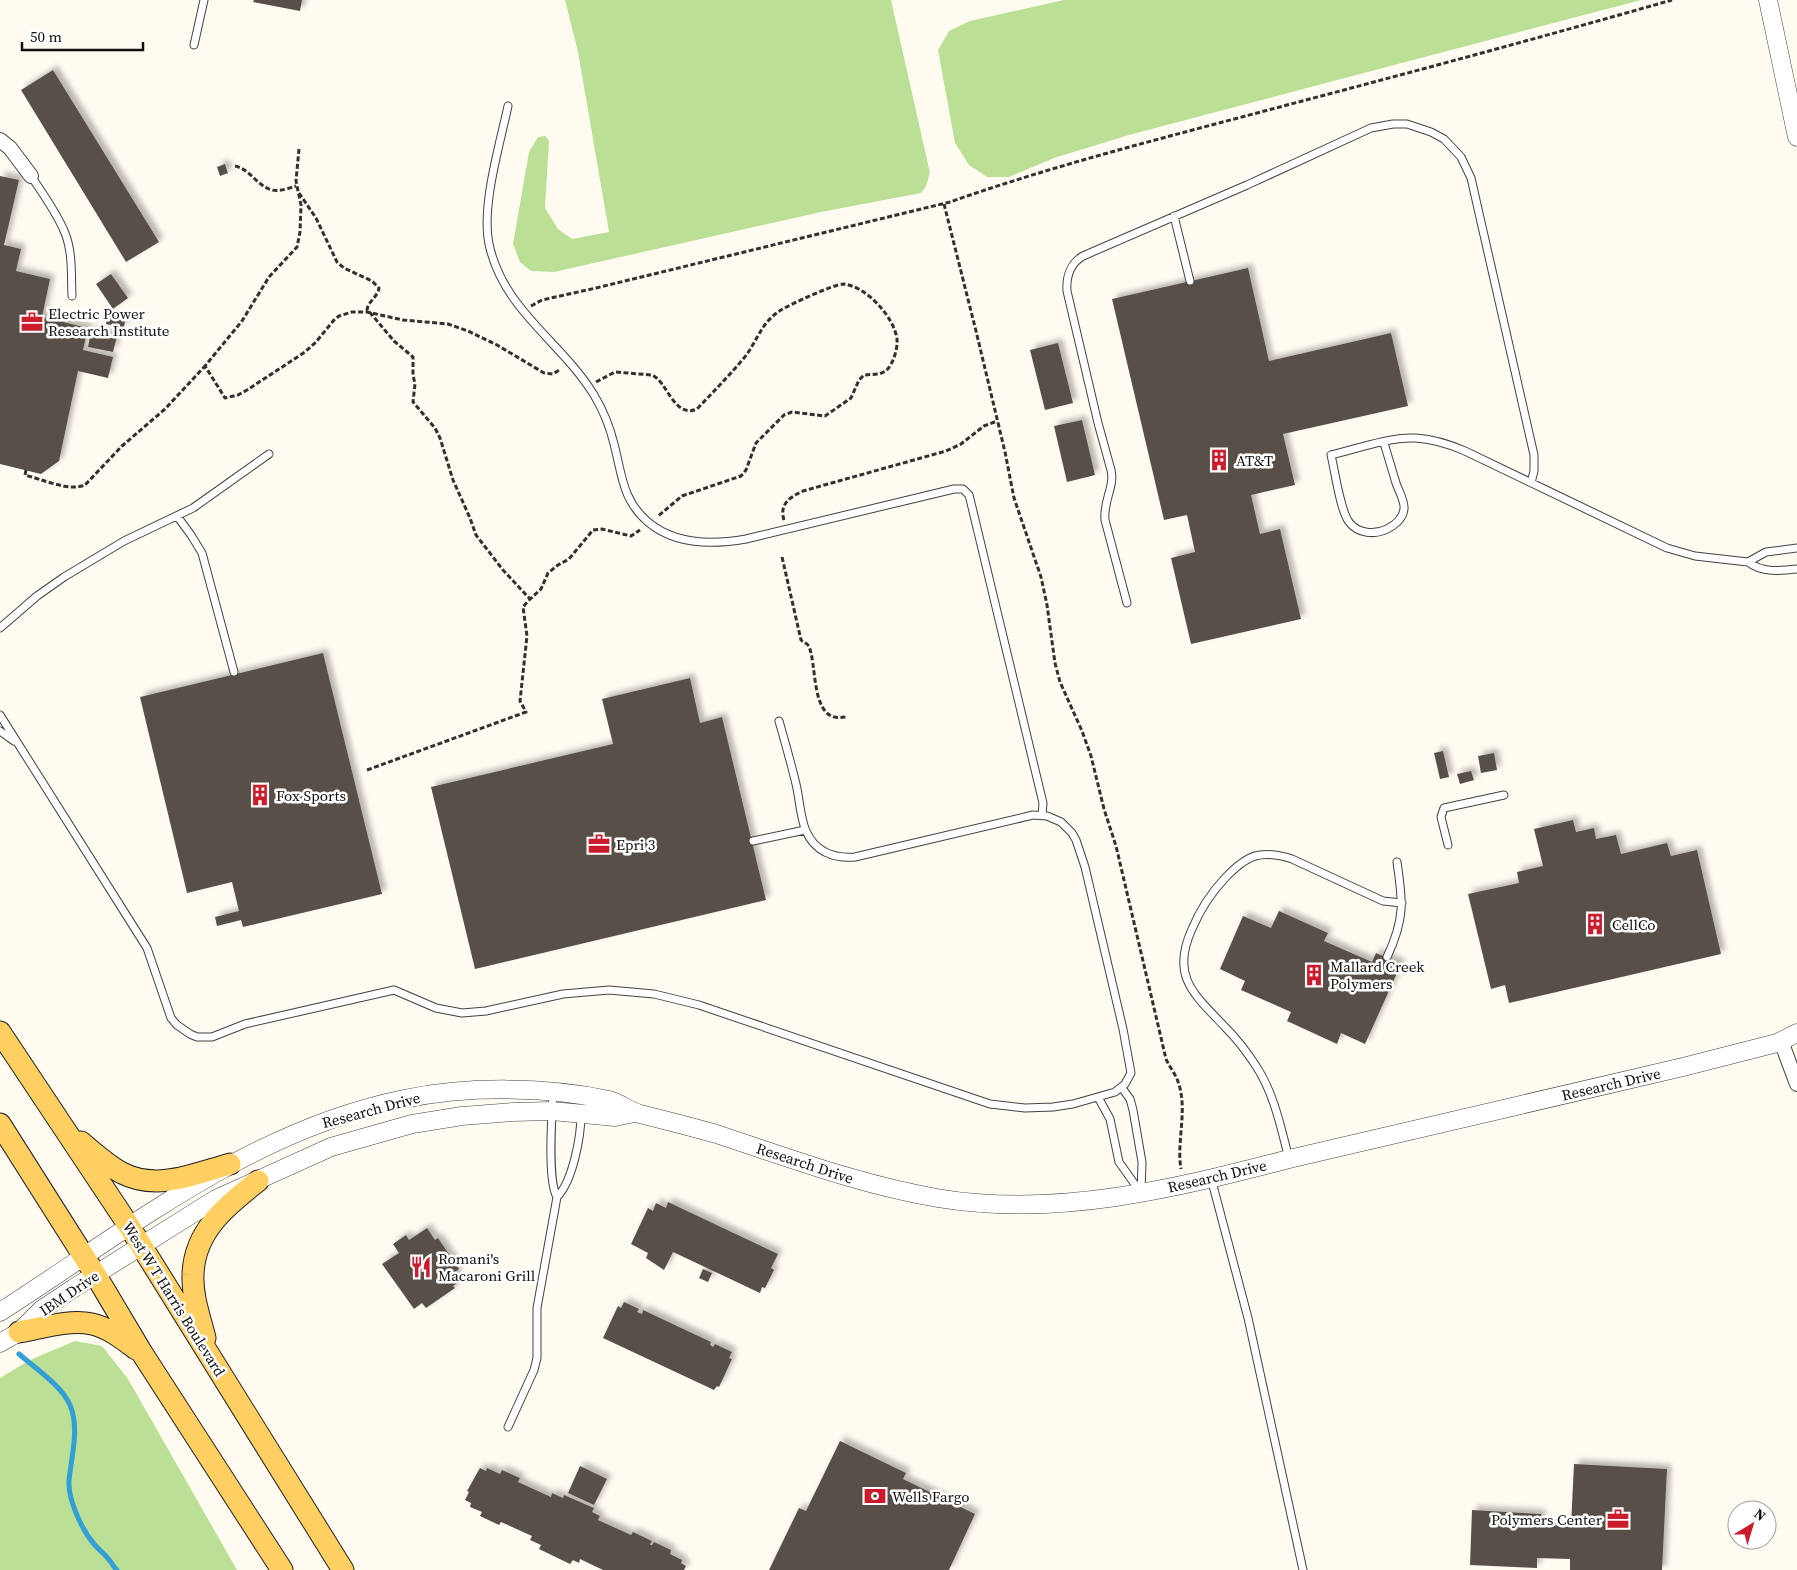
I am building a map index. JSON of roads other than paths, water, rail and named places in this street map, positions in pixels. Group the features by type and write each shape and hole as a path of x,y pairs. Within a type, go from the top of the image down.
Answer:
{"main road":[{"name":"West W T Harris Boulevard","path":"0,1032 142,1246 343,1570"},
{"path":"0,1124 90,1266 142,1353 282,1570"},
{"path":"66,1130 121,1172 138,1179 153,1182 170,1180 230,1164"},
{"path":"210,1356 192,1275 195,1256 210,1224 226,1206 258,1181"},
{"path":"19,1332 70,1323 91,1324 123,1339 142,1353"}],"street":[{"path":"1768,0 1797,137"},
{"path":"0,140 10,148 31,176"},
{"name":"Research Drive","path":"142,1246 216,1199 331,1147 412,1124 462,1116 552,1111 582,1104 618,1103 634,1112 692,1127 862,1182 938,1198 991,1204 1043,1205 1095,1201 1211,1178 1683,1067 1781,1041 1797,1033"},
{"path":"1781,1041 1797,1084"},
{"name":"Research Drive","path":"129,1226 230,1164 274,1142 354,1112 405,1099 450,1092 514,1090 553,1092 582,1104"},
{"name":"IBM Drive","path":"0,1343 19,1332 90,1266 129,1226"},
{"name":"IBM Drive","path":"0,1312 90,1266 142,1246"}],"lane":[{"path":"194,45 204,0"},
{"path":"508,106 488,202 487,230 492,254 511,297 527,318 575,368 595,396 610,428 622,478 630,500 640,514 653,525 676,537 705,543 732,542 954,489 960,488 966,491 971,503 1043,803 1042,815"},
{"path":"1127,603 1104,509 1113,478 1112,470 1098,423 1067,291 1066,283 1072,266 1083,256 1370,128 1393,124 1407,124 1421,128 1444,140 1462,156 1467,165 1480,213 1534,454 1534,471 1531,483"},
{"path":"31,176 53,209 66,234 70,256 72,296"},
{"path":"1174,216 1190,281"},
{"path":"1384,443 1404,508 1400,519 1388,529 1371,533 1356,529 1347,520 1331,455 1384,443 1415,438 1438,441 1465,451 1667,548 1695,556 1748,562 1754,567 1763,570 1797,569"},
{"path":"0,628 37,596 104,552 205,501 269,454"},
{"path":"177,516 191,534 202,553 234,672"},
{"path":"1748,562 1766,552 1797,548"},
{"path":"0,715 148,948 171,1018 184,1030 197,1037 212,1037 245,1024 394,990 436,1008 462,1012 486,1011 562,994 609,990 629,991 654,994 699,1005 990,1104 1007,1107 1039,1108 1073,1104 1122,1088 1130,1076 1131,1066 1085,867 1076,840 1062,822 1042,815 1026,816 862,856 845,858 835,856 818,848 808,838 779,721"},
{"path":"0,731 19,745"},
{"path":"1448,845 1441,817 1444,808 1504,795"},
{"path":"753,841 805,830"},
{"path":"1289,1159 1270,1095 1257,1067 1231,1034 1198,999 1188,984 1184,962 1187,939 1199,912 1217,886 1240,864 1260,854 1279,855 1292,859 1383,901 1391,903 1402,902"},
{"path":"1387,957 1399,931 1402,902 1397,862"},
{"path":"1122,1088 1130,1099 1134,1110 1142,1162 1141,1193"},
{"path":"553,1092 552,1173 553,1188 557,1197"},
{"path":"1098,1097 1110,1120 1119,1162 1141,1193"},
{"path":"508,1427 534,1370 537,1358 537,1308 557,1197 563,1190 575,1156 581,1130 582,1104"},
{"path":"1211,1178 1248,1318 1303,1570"}],"waterway":[{"path":"19,1354 55,1384 70,1405 75,1433 69,1481 71,1497 85,1531 117,1570"}],"place":[{"name":"Electric Power Research Institute","path":"32,322"},
{"name":"AT&T","path":"1219,460"},
{"name":"Fox Sports","path":"260,795"},
{"name":"Epri 3","path":"599,844"},
{"name":"CellCo","path":"1595,924"},
{"name":"Mallard Creek Polymers","path":"1314,975"},
{"name":"Romani's Macaroni Grill","path":"421,1267"},
{"name":"Wells Fargo","path":"875,1496"},
{"name":"Polymers Center","path":"1618,1519"}]}
